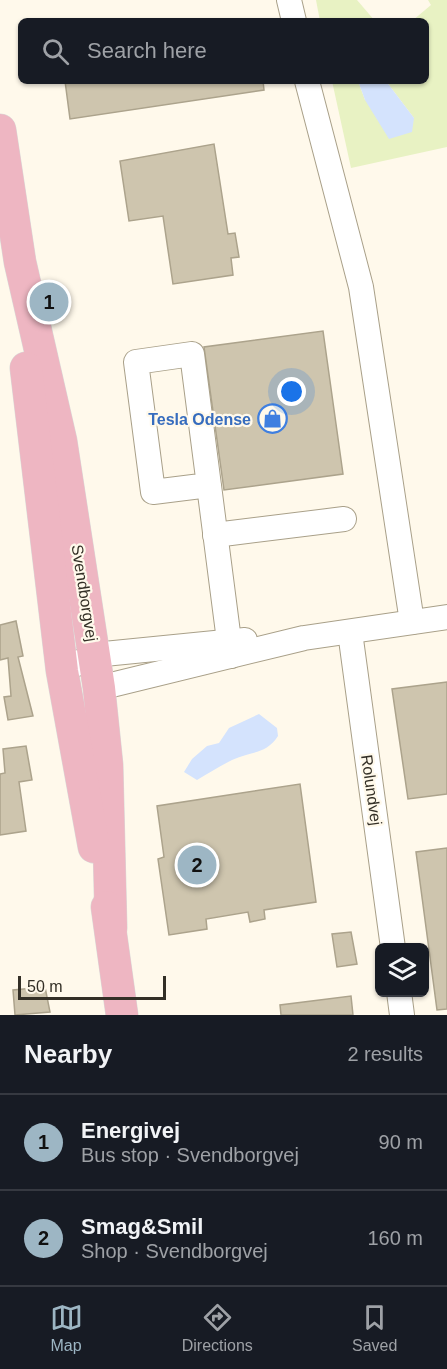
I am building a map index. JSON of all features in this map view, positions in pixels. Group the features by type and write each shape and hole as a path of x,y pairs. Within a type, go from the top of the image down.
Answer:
{"main road":[{"name":"Svendborgvej","path":"0,130 20,262 61,441 79,662 78,766 111,928 122,1015"},
{"name":"Svendborgvej","path":"20,262 19,328 79,662 99,688 107,765 111,928"}],"street":[{"path":"290,0 293,18"},
{"path":"308,84 361,287 411,622"},
{"path":"209,485 153,492 136,362 192,354 209,485 215,536 230,648"},
{"path":"215,536 344,519"},
{"path":"79,662 230,648 447,617"},
{"name":"Rolundvej","path":"350,632 392,943"},
{"path":"99,688 230,648"},
{"path":"400,997 402,1015"}],"green space":[{"path":"316,0 357,0 372,18 319,18"},
{"path":"428,0 447,0 447,147 351,168 333,84 359,84 365,100 414,118 388,84 429,84 429,18 416,18 431,5"}],"water":[{"path":"359,84 388,84 414,118 412,132 389,139 365,100"},
{"path":"259,714 277,728 278,736 263,750 232,760 197,780 184,772 192,759 207,746 219,743 229,728"}],"building":[{"path":"65,84 263,84 264,90 70,119"},
{"path":"214,144 228,234 235,233 239,257 231,258 233,275 173,284 163,216 129,221 120,161"},
{"path":"323,331 343,474 224,490 204,347"},
{"path":"16,621 23,656 18,657 33,716 8,720 4,697 11,696 8,658 0,660 0,625"},
{"path":"447,682 447,794 408,799 392,689"},
{"path":"26,746 32,780 19,782 26,831 0,835 0,774 5,773 3,749"},
{"path":"300,784 316,902 264,910 265,919 250,922 248,912 206,919 207,929 169,935 158,859 164,857 157,806"},
{"path":"447,848 447,1009 437,1010 416,852"},
{"path":"351,932 357,964 337,967 332,934"},
{"path":"45,987 50,1012 15,1015 13,990"},
{"path":"351,996 353,1015 281,1015 280,1005"}],"place":[{"name":"Energivej","path":"49,302"},
{"name":"Tesla Odense","path":"272,419"},
{"name":"Smag&Smil","path":"197,865"}]}
